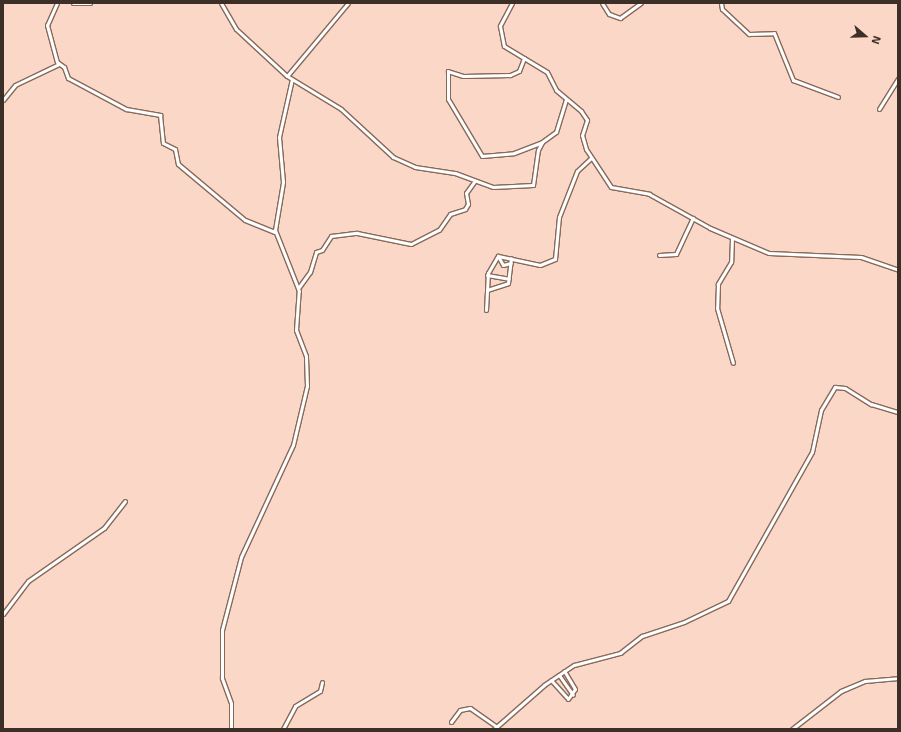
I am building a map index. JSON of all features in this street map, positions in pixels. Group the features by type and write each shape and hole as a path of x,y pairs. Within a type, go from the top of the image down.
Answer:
{"street":[{"path":"57,3 47,25 59,64 68,78 126,109 160,115 163,143 175,149 178,164 245,220 275,232"},
{"path":"73,3 90,4"},
{"path":"221,3 236,29 287,76 341,109 393,157 415,167 455,173 474,182 495,187 534,184 537,152 542,142"},
{"path":"287,76 348,3"},
{"path":"512,3 500,25 501,37 504,46 547,72 566,100 588,120 582,138 591,158 611,187 649,194 732,238 772,254 861,256 898,270"},
{"path":"602,3 609,14 620,18 642,3"},
{"path":"721,3 722,9 749,34 774,33 793,80 838,97"},
{"path":"524,58 519,71 510,75 463,76 448,71 448,99 482,156 514,153 542,142 557,132 558,118 566,110 566,100"},
{"path":"3,100 15,84 59,64"},
{"path":"879,109 898,78"},
{"path":"231,729 231,703 222,678 222,632 241,557 283,470 307,390 306,356 296,330 298,288 275,232 283,182 279,137 292,79"},
{"path":"498,256 540,265 555,259 560,217 578,171 591,158"},
{"path":"298,288 311,272 316,252 323,249 331,236 357,232 411,244 439,230 450,214 465,209 468,204 466,193 474,182"},
{"path":"659,256 676,254 693,218"},
{"path":"732,238 731,262 718,284 716,308 733,363"},
{"path":"498,256 503,265 511,263"},
{"path":"486,310 487,275 498,256"},
{"path":"487,290 504,286 509,279 511,258"},
{"path":"487,275 509,279"},
{"path":"494,729 551,680 564,671 588,659 620,653 642,636 697,617 730,598 787,490 812,452 820,410 835,387 845,388 871,404 898,412"},
{"path":"3,614 28,581 104,528 125,501"},
{"path":"564,671 574,686 573,695"},
{"path":"559,675 573,695"},
{"path":"792,729 838,692 865,681 898,678"},
{"path":"551,680 567,698 573,695"},
{"path":"283,729 295,706 320,691 322,682"},
{"path":"451,722 460,710 470,708 496,726"}]}
